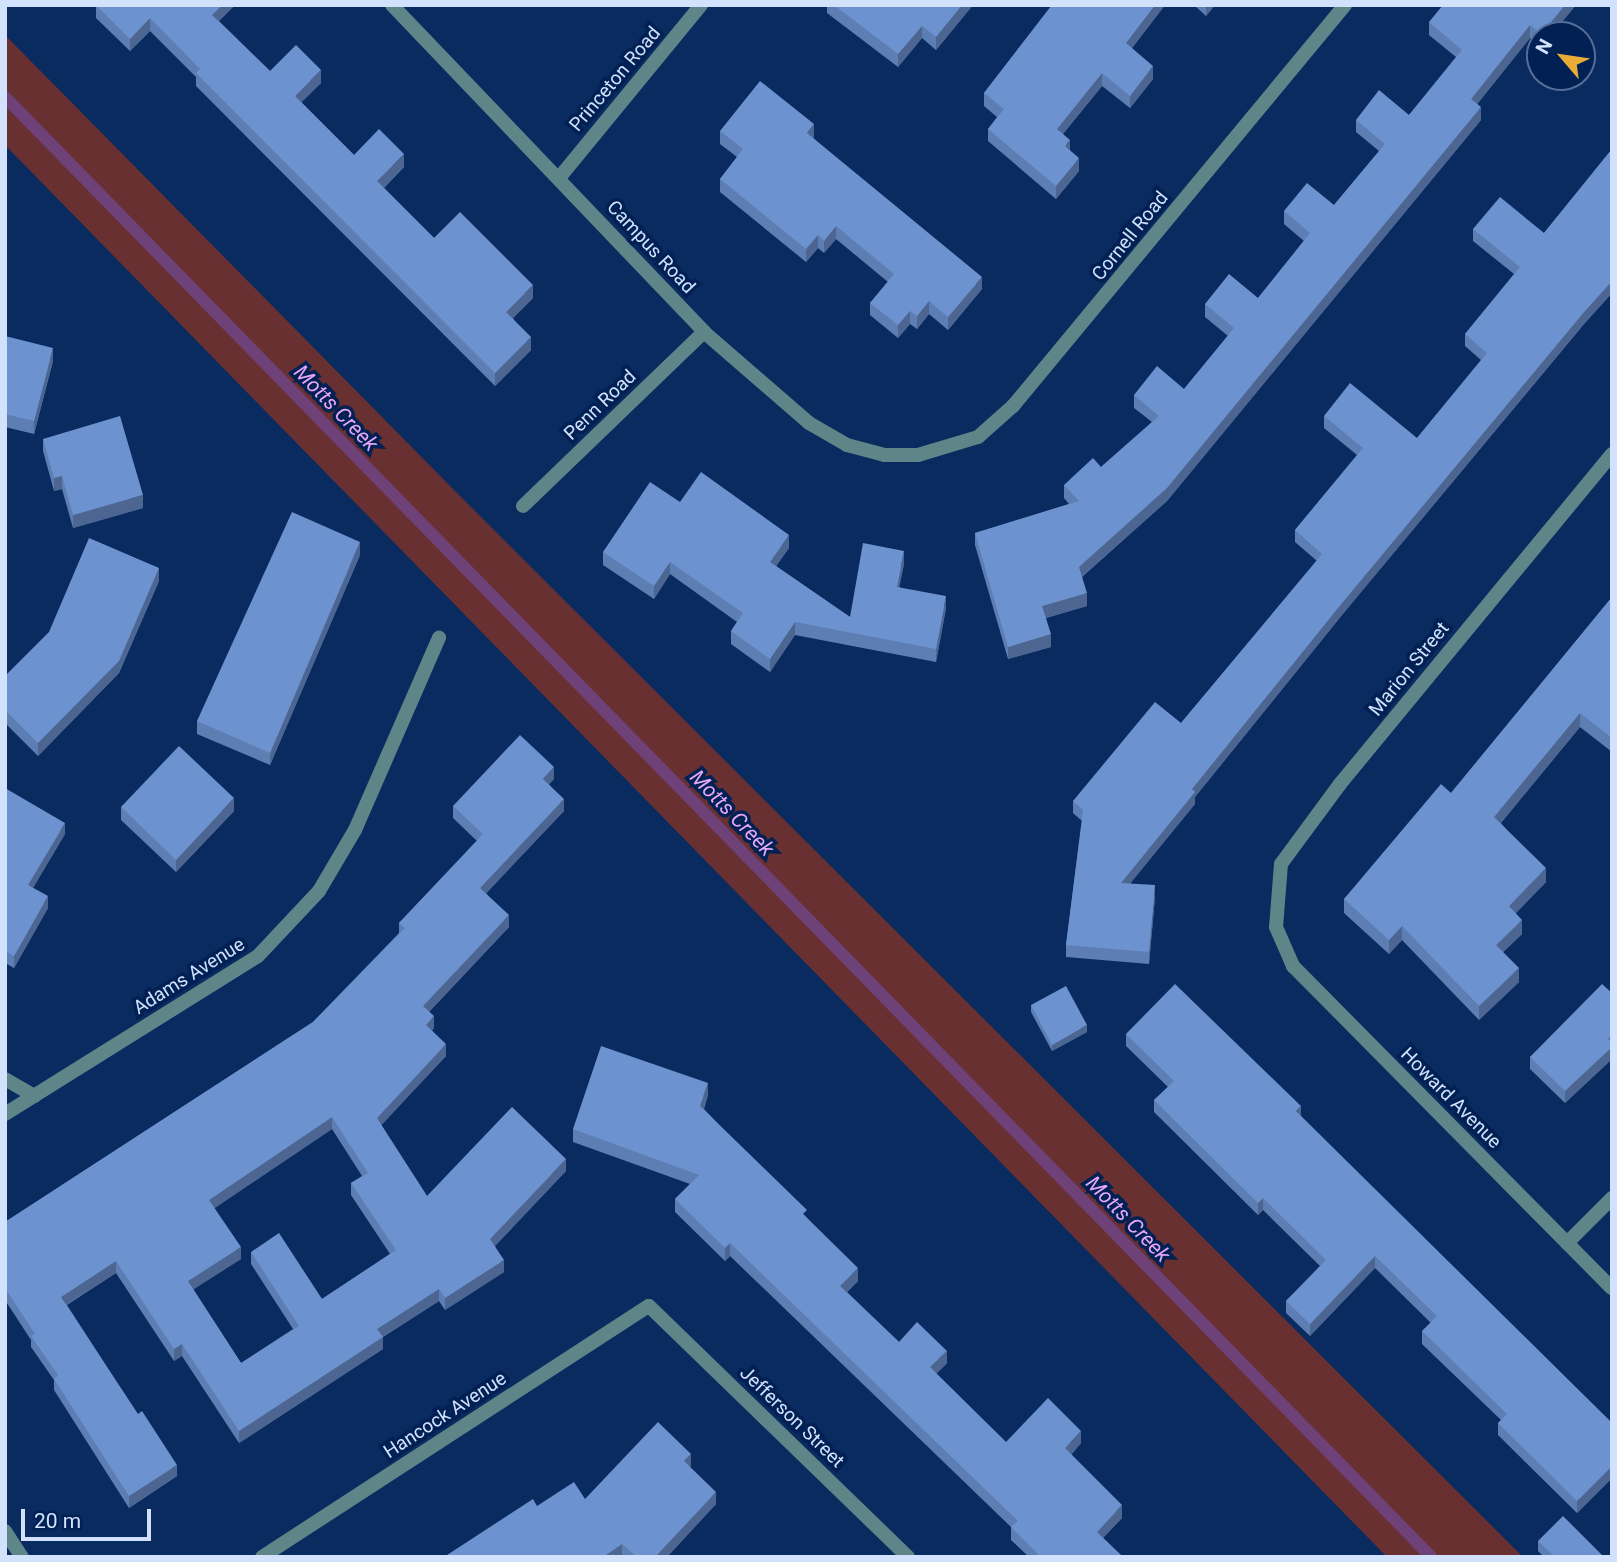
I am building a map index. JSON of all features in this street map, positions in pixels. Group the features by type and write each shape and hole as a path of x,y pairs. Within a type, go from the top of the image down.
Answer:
{"street":[{"name":"Campus Road","path":"392,5 704,331 808,423 847,444 884,455 918,455"},
{"name":"Princeton Road","path":"559,178 701,5"},
{"name":"Cornell Road","path":"918,455 978,436 1013,406 1345,5"},
{"name":"Penn Road","path":"523,506 704,331"},
{"name":"Marion Street","path":"1276,927 1281,864 1340,784 1612,454"},
{"name":"Adams Avenue","path":"5,1114 258,956 319,891 355,830 439,638"},
{"name":"Howard Avenue","path":"1276,927 1293,966 1612,1288"},
{"path":"5,1079 34,1096"},
{"path":"1567,1242 1612,1198"},
{"name":"Hancock Avenue","path":"262,1557 649,1306"},
{"name":"Jefferson Street","path":"649,1306 908,1557"},
{"path":"5,1531 22,1557"}],"shaded area":[{"path":"5,35 454,490 1523,1557 1387,1557 5,145"}],"building":[{"path":"96,5 222,5 212,15 270,71 296,45 321,70 295,96 354,155 379,129 404,154 377,181 434,238 460,212 533,285 506,312 531,337 495,373 196,73 200,69 150,18 130,39"},
{"path":"834,5 962,5 936,37 922,26 898,54"},
{"path":"1052,5 1155,5 1126,43 1153,66 1130,96 1102,73 1057,129 1070,140 1065,146 1079,158 1056,186 988,129 1004,109 984,93"},
{"path":"1443,5 1565,5 1552,21 1526,21 1526,30 1471,99 1481,107 1167,488 1079,567 1087,593 1042,606 1051,634 1008,647 975,533 1079,501 1064,485 1093,458 1101,467 1159,416 1134,395 1157,366 1184,389 1234,328 1205,304 1229,274 1258,298 1310,233 1284,211 1307,183 1334,205 1385,144 1356,120 1379,90 1409,115 1462,50 1429,22"},
{"path":"760,81 814,124 807,133 982,277 948,317 929,301 917,316 910,311 898,325 870,303 894,274 836,226 824,241 818,235 806,249 720,179 743,149 720,131"},
{"path":"1612,149 1612,281 1342,603 1192,789 1195,792 1121,883 1155,885 1149,952 1066,945 1083,810 1073,801 1155,702 1181,723 1322,554 1295,530 1363,448 1324,416 1350,383 1417,438 1487,353 1465,334 1520,267 1473,229 1500,197 1544,233"},
{"path":"5,336 53,348 34,421 5,414"},
{"path":"120,416 143,495 73,515 62,476 54,478 43,439"},
{"path":"701,472 789,535 770,562 850,617 863,543 904,551 897,587 946,596 936,649 795,622 770,659 731,631 743,613 670,562 654,586 603,552 650,482 680,502"},
{"path":"292,512 360,542 270,753 197,721"},
{"path":"89,538 159,568 119,661 38,743 5,710 5,676 49,632"},
{"path":"1612,597 1612,738 1580,713 1494,817 1546,868 1509,906 1522,920 1496,945 1519,968 1479,1006 1402,926 1389,940 1344,899 1441,784 1451,793"},
{"path":"520,735 554,767 543,779 564,799 480,888 509,915 423,1006 434,1016 426,1025 446,1044 377,1118 427,1196 512,1107 566,1159 490,1239 504,1260 445,1298 439,1289 377,1329 383,1337 239,1431 182,1344 174,1349 116,1261 61,1297 138,1414 142,1411 177,1465 129,1496 54,1379 58,1375 31,1336 35,1334 5,1288 5,1222 313,1022 405,928 399,923 483,834 453,806","holes":["332,1117 368,1173 351,1183 396,1250 322,1299 279,1233 251,1252 299,1326 241,1363 188,1281 241,1247 209,1200"]},
{"path":"179,746 234,798 176,860 121,807"},
{"path":"5,788 65,823 28,885 48,896 14,956 5,951"},
{"path":"1175,984 1301,1106 1296,1111 1612,1423 1612,1466 1577,1501 1498,1423 1507,1414 1422,1331 1437,1316 1375,1256 1310,1324 1286,1301 1326,1260 1263,1198 1258,1203 1154,1100 1174,1081 1126,1034"},
{"path":"1602,984 1612,993 1612,1035 1608,1039 1612,1042 1612,1047 1565,1091 1530,1057"},
{"path":"1066,986 1087,1025 1052,1045 1031,1005"},
{"path":"601,1046 708,1083 700,1106 807,1210 803,1214 858,1268 840,1286 899,1342 917,1322 947,1351 930,1367 1006,1442 1048,1398 1081,1431 1065,1448 1122,1505 1097,1532 1123,1557 1041,1557 1011,1527 1018,1521 730,1243 725,1248 675,1199 699,1175 573,1129"},
{"path":"658,1422 691,1454 684,1461 716,1492 655,1557 637,1557 622,1544 603,1557 444,1557 533,1499 537,1506 574,1482 585,1499"},
{"path":"1563,1516 1604,1557 1555,1557 1538,1541"}],"waterway":[{"name":"Motts Creek","path":"5,97 1431,1557"}]}
